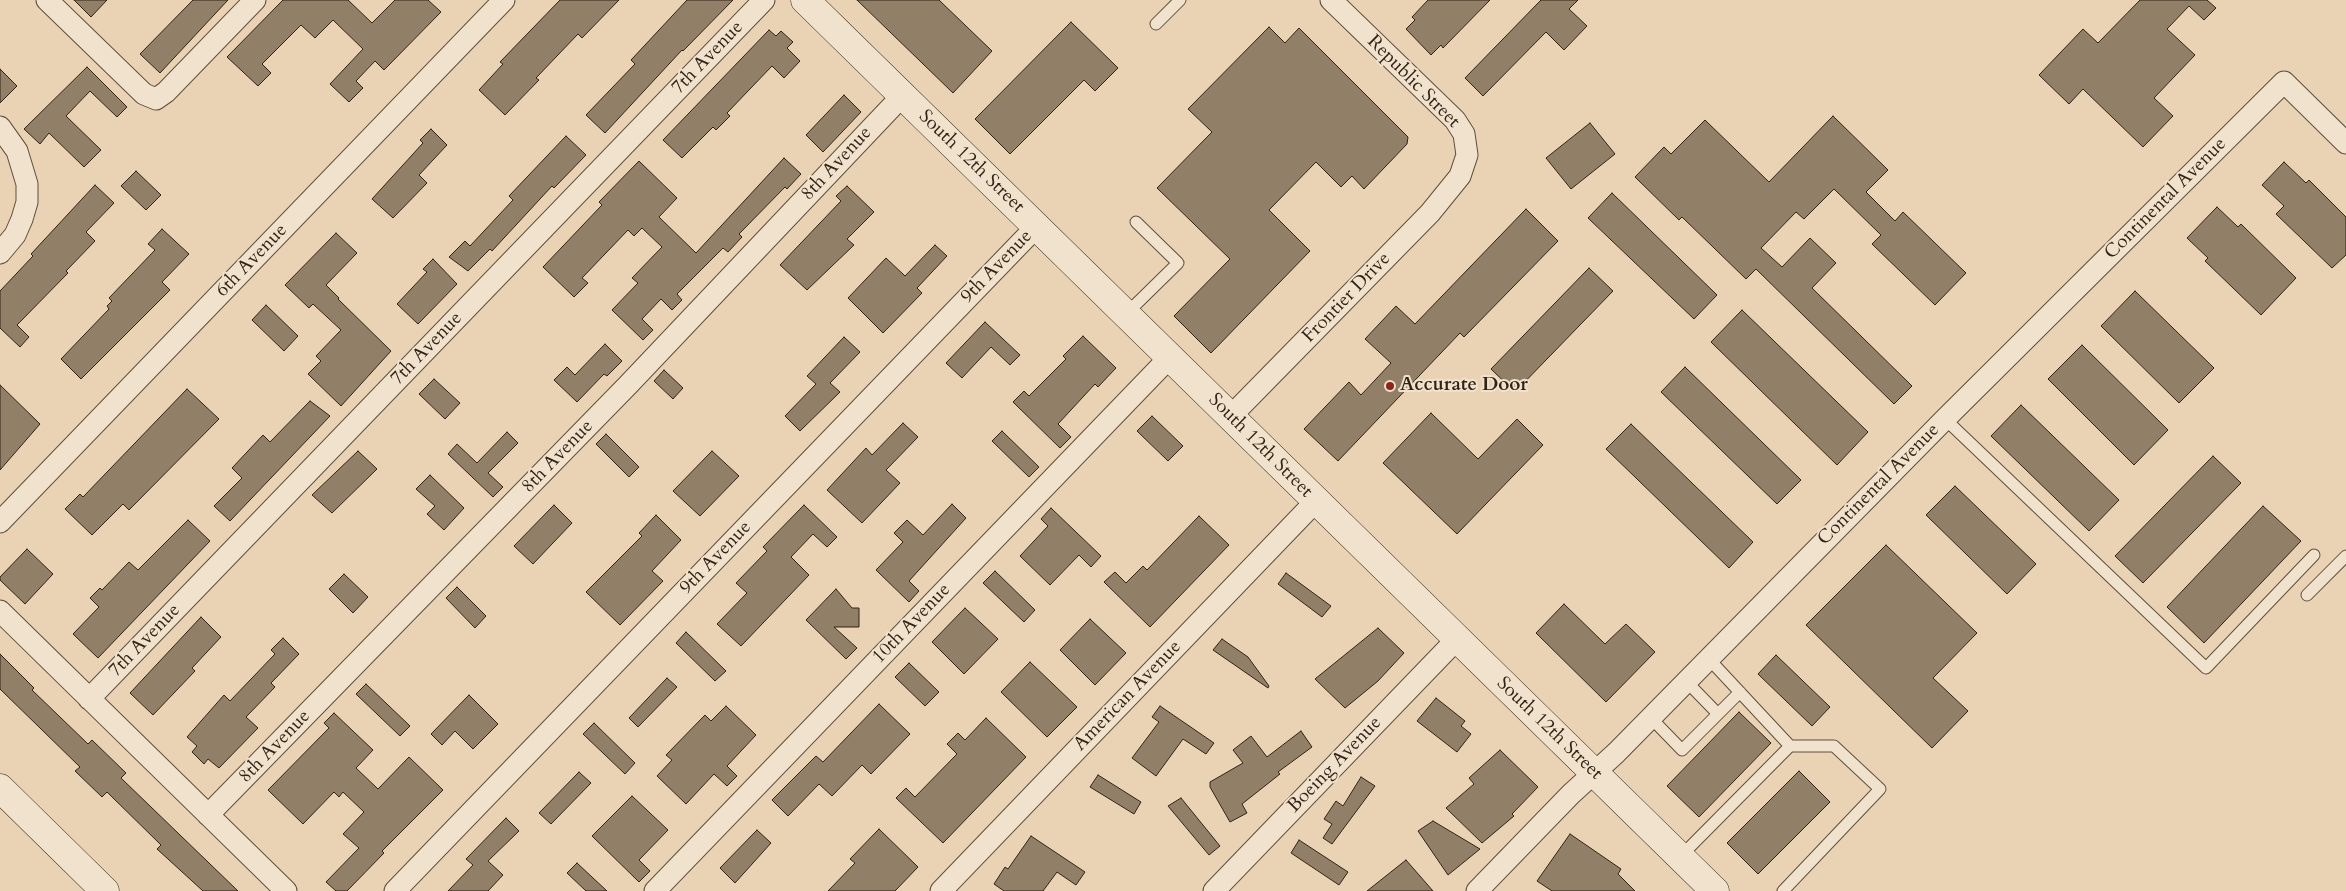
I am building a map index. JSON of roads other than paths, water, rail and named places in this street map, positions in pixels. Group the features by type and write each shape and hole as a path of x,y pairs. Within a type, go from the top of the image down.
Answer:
{"street":[{"path":"46,0 144,94 156,99 166,92 255,0"},
{"name":"6th Avenue","path":"0,522 504,0"},
{"name":"7th Avenue","path":"89,699 764,0"},
{"name":"South 12th Street","path":"805,0 1715,891"},
{"name":"Republic Street","path":"1331,0 1455,120 1464,134 1466,155 1460,176"},
{"name":"Continental Avenue","path":"1477,891 1571,794 1651,718 1945,419 2284,82 2346,143"},
{"name":"8th Avenue","path":"208,815 628,385 903,95"},
{"path":"0,127 18,152 27,184 27,202 22,220 15,235 0,253"},
{"name":"Frontier Drive","path":"1230,417 1430,213 1460,176"},
{"name":"9th Avenue","path":"395,891 1037,226"},
{"name":"10th Avenue","path":"654,891 1170,357"},
{"name":"American Avenue","path":"941,891 1316,501"},
{"path":"0,611 286,891"},
{"name":"Boeing Avenue","path":"1214,891 1457,639"},
{"path":"0,788 105,891"}],"lane":[{"path":"1156,24 1180,0"},
{"path":"1126,314 1178,263 1136,222"},
{"path":"1945,419 2206,668 2314,555"},
{"path":"2307,595 2344,563"},
{"path":"1708,658 1790,746"},
{"path":"1686,681 1718,714"},
{"path":"1651,718 1682,750 1740,692"},
{"path":"1680,857 1790,746 1834,746 1880,789 1784,891"}],"place":[{"name":"Accurate Door","path":"1390,386"}]}
